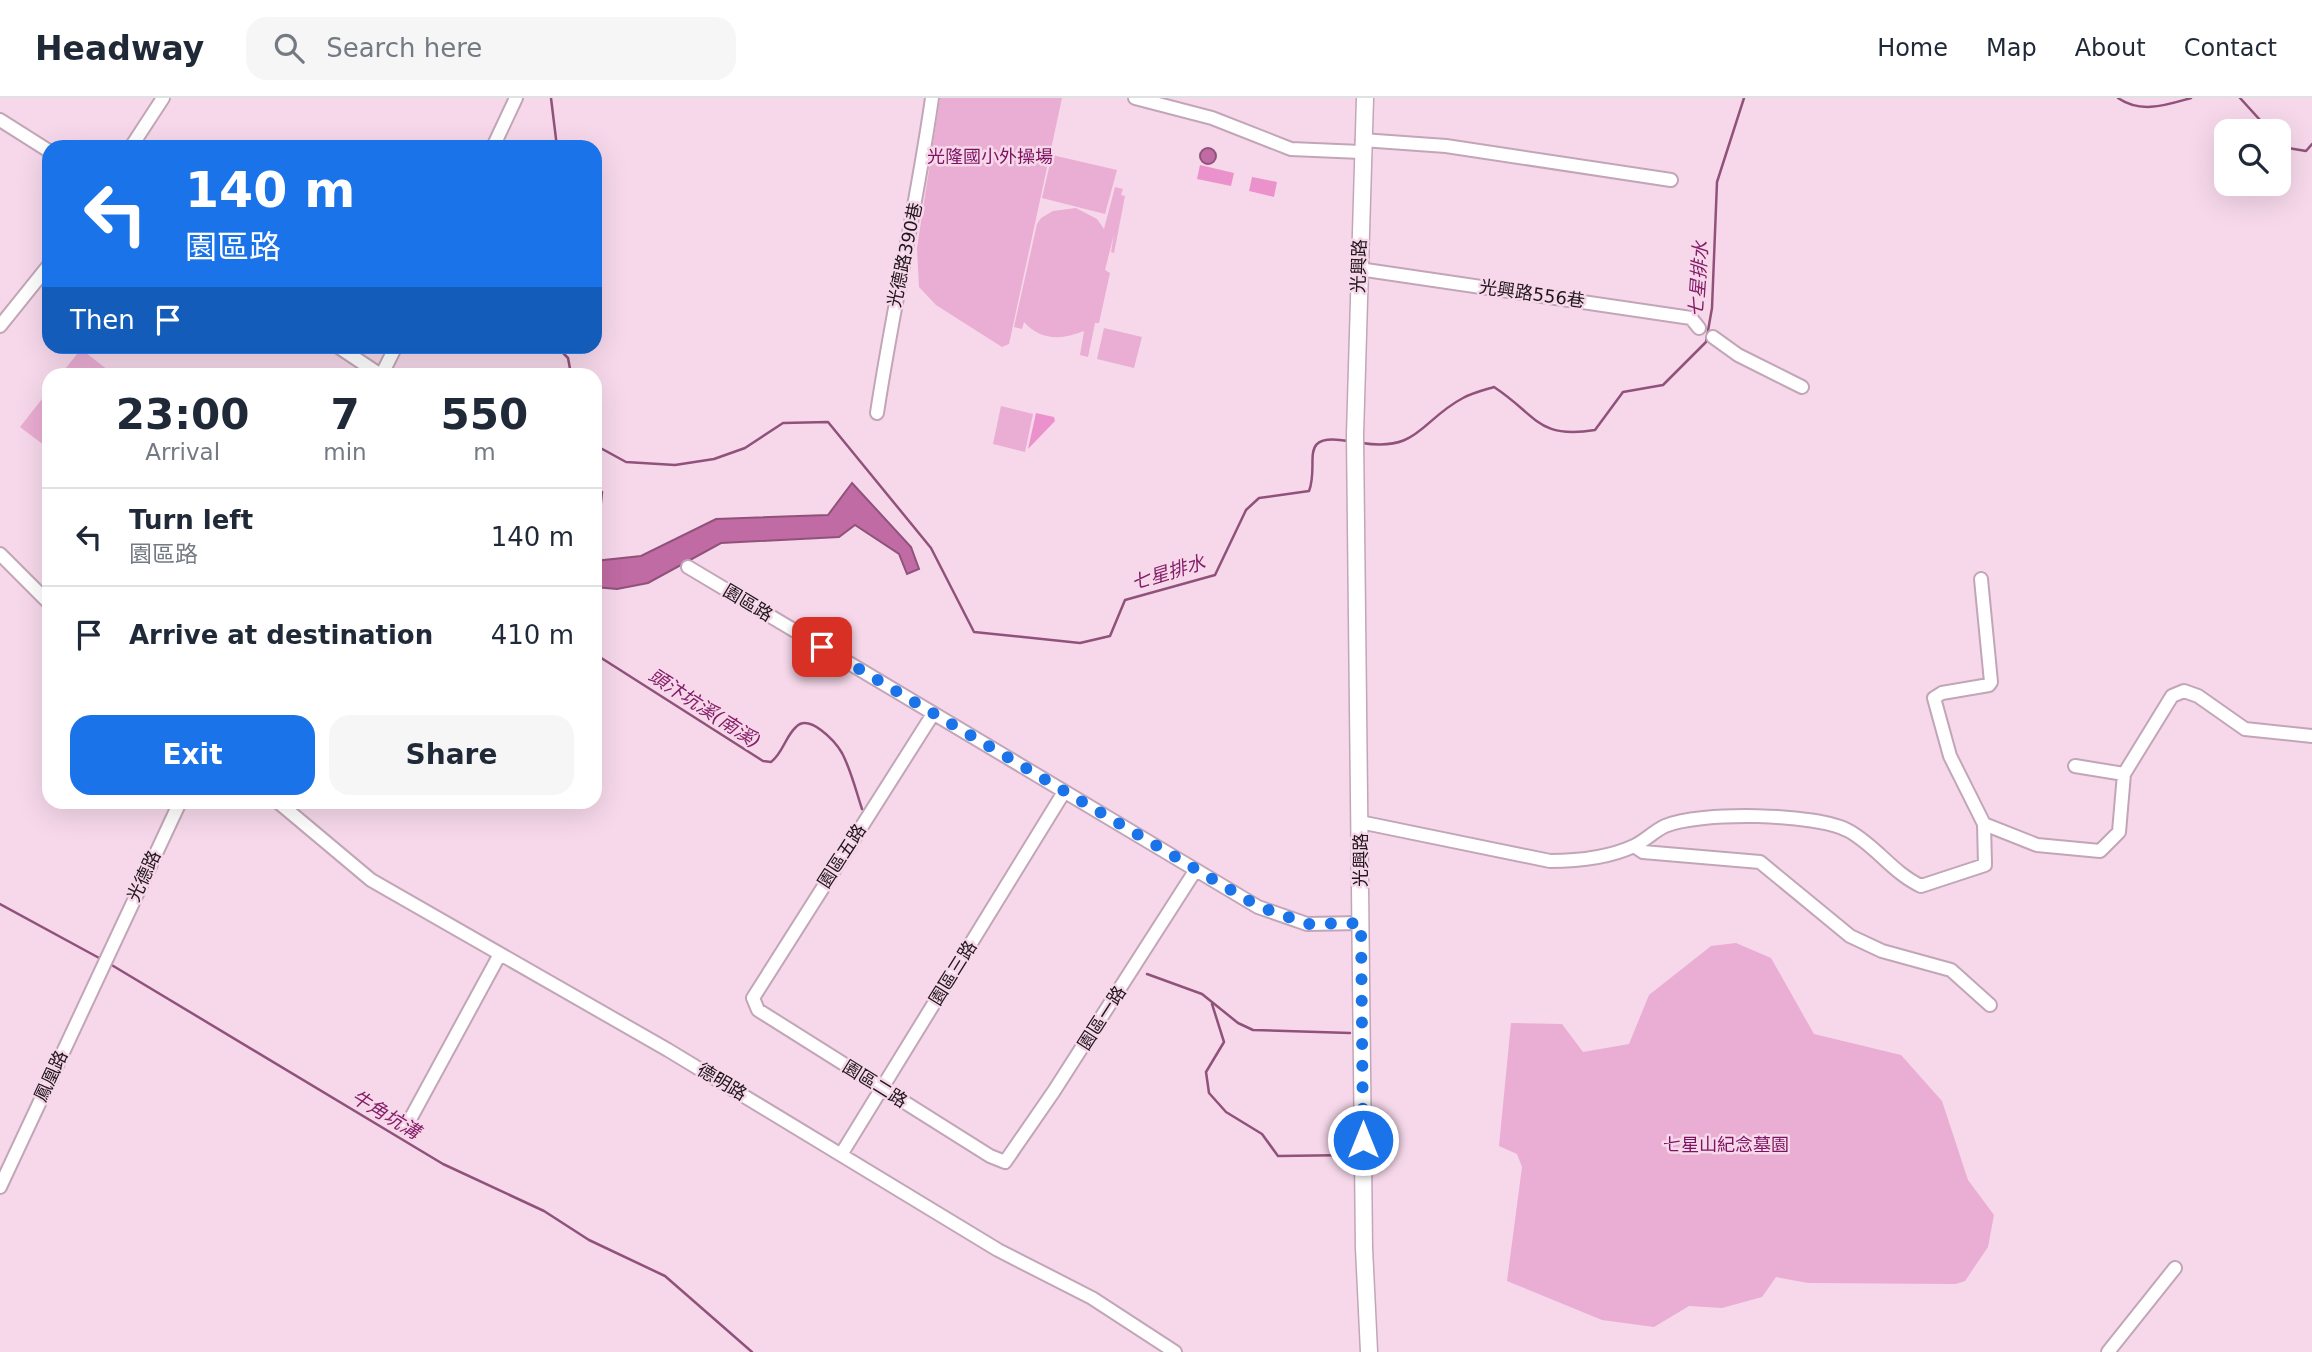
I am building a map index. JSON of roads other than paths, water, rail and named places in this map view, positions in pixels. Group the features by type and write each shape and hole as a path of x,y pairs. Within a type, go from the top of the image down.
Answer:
{"main road":[{"name":"光興路","path":"1365,98 1355,452 1364,1248 1369,1352"}],"street":[{"path":"136,140 163,98"},
{"path":"495,140 516,98"},
{"name":"光德路390巷","path":"877,413 890,326 913,224 932,98"},
{"path":"1135,98 1212,118 1291,149 1446,146 1671,180"},
{"path":"0,120 42,147"},
{"name":"光興路556巷","path":"1359,269 1691,318 1699,328"},
{"path":"0,326 42,274"},
{"path":"1713,337 1738,355 1802,387"},
{"path":"349,354 371,368"},
{"path":"0,554 42,596"},
{"name":"園區路","path":"688,567 1195,871 1258,906 1294,922 1361,923"},
{"path":"1360,822 1550,862 1581,861 1634,846 1665,825 1700,819 1793,817 1818,820 1850,831 1906,879 1921,886 1985,865 1984,824 1950,756 1934,698 1941,693 1989,685 1991,682 1981,579"},
{"path":"1984,824 2037,845 2101,851 2119,832 2124,774 2172,696 2184,691 2198,696 2245,729 2312,736"},
{"name":"園區五路","path":"753,998 933,714"},
{"path":"2075,766 2124,774"},
{"name":"園區三路","path":"842,1153 1065,792"},
{"name":"光德路","path":"103,965 177,809"},
{"name":"德明路","path":"286,809 371,880 842,1153 998,1250 1131,1321 1175,1352"},
{"path":"1634,846 1643,852 1760,862 1850,936 1882,951 1951,970 1990,1005"},
{"name":"園區一路","path":"1005,1162 1062,1080 1195,871"},
{"path":"407,1125 500,954"},
{"name":"鳳凰路","path":"0,1186 103,965"},
{"name":"園區二路","path":"753,998 758,1010 1005,1162"},
{"path":"2108,1352 2175,1268"}],"waterway":[{"name":"七星排水","path":"551,98 556,140"},
{"name":"七星排水","path":"1362,443 1381,445 1408,439 1463,398 1494,387 1549,428 1576,432 1595,430 1623,392 1663,385 1706,342 1712,308 1717,182 1744,98"},
{"name":"七星排水","path":"2118,98 2145,107 2191,98"},
{"name":"七星排水","path":"2240,98 2259,119"},
{"name":"七星排水","path":"2291,148 2306,151 2312,144"},
{"name":"七星排水","path":"564,354 568,358 570,368"},
{"name":"七星排水","path":"602,449 626,462 675,465 714,459 745,448 783,423 828,422 931,548 974,632 1080,643 1110,636 1125,600 1215,575 1246,510 1259,498 1309,491 1316,445 1332,439 1348,441"},
{"name":"頭汴坑溪(南溪)","path":"602,658 763,761 771,762 789,735 801,724 808,723 821,730 842,753 862,809"},
{"name":"牛角坑溝","path":"0,904 101,959"},
{"name":"牛角坑溝","path":"110,964 443,1164 544,1211 589,1240 665,1276 752,1352"},
{"name":"頭汴坑溪(南溪)","path":"1147,974 1202,994 1238,1023 1253,1030 1350,1033"},
{"name":"頭汴坑溪(南溪)","path":"1212,1004 1224,1042 1206,1072 1209,1093 1226,1112 1262,1134 1278,1156 1353,1155"}],"park label":[{"name":"光隆國小外操場","path":"990,157"},
{"name":"七星山紀念墓園","path":"1726,1145"}]}
